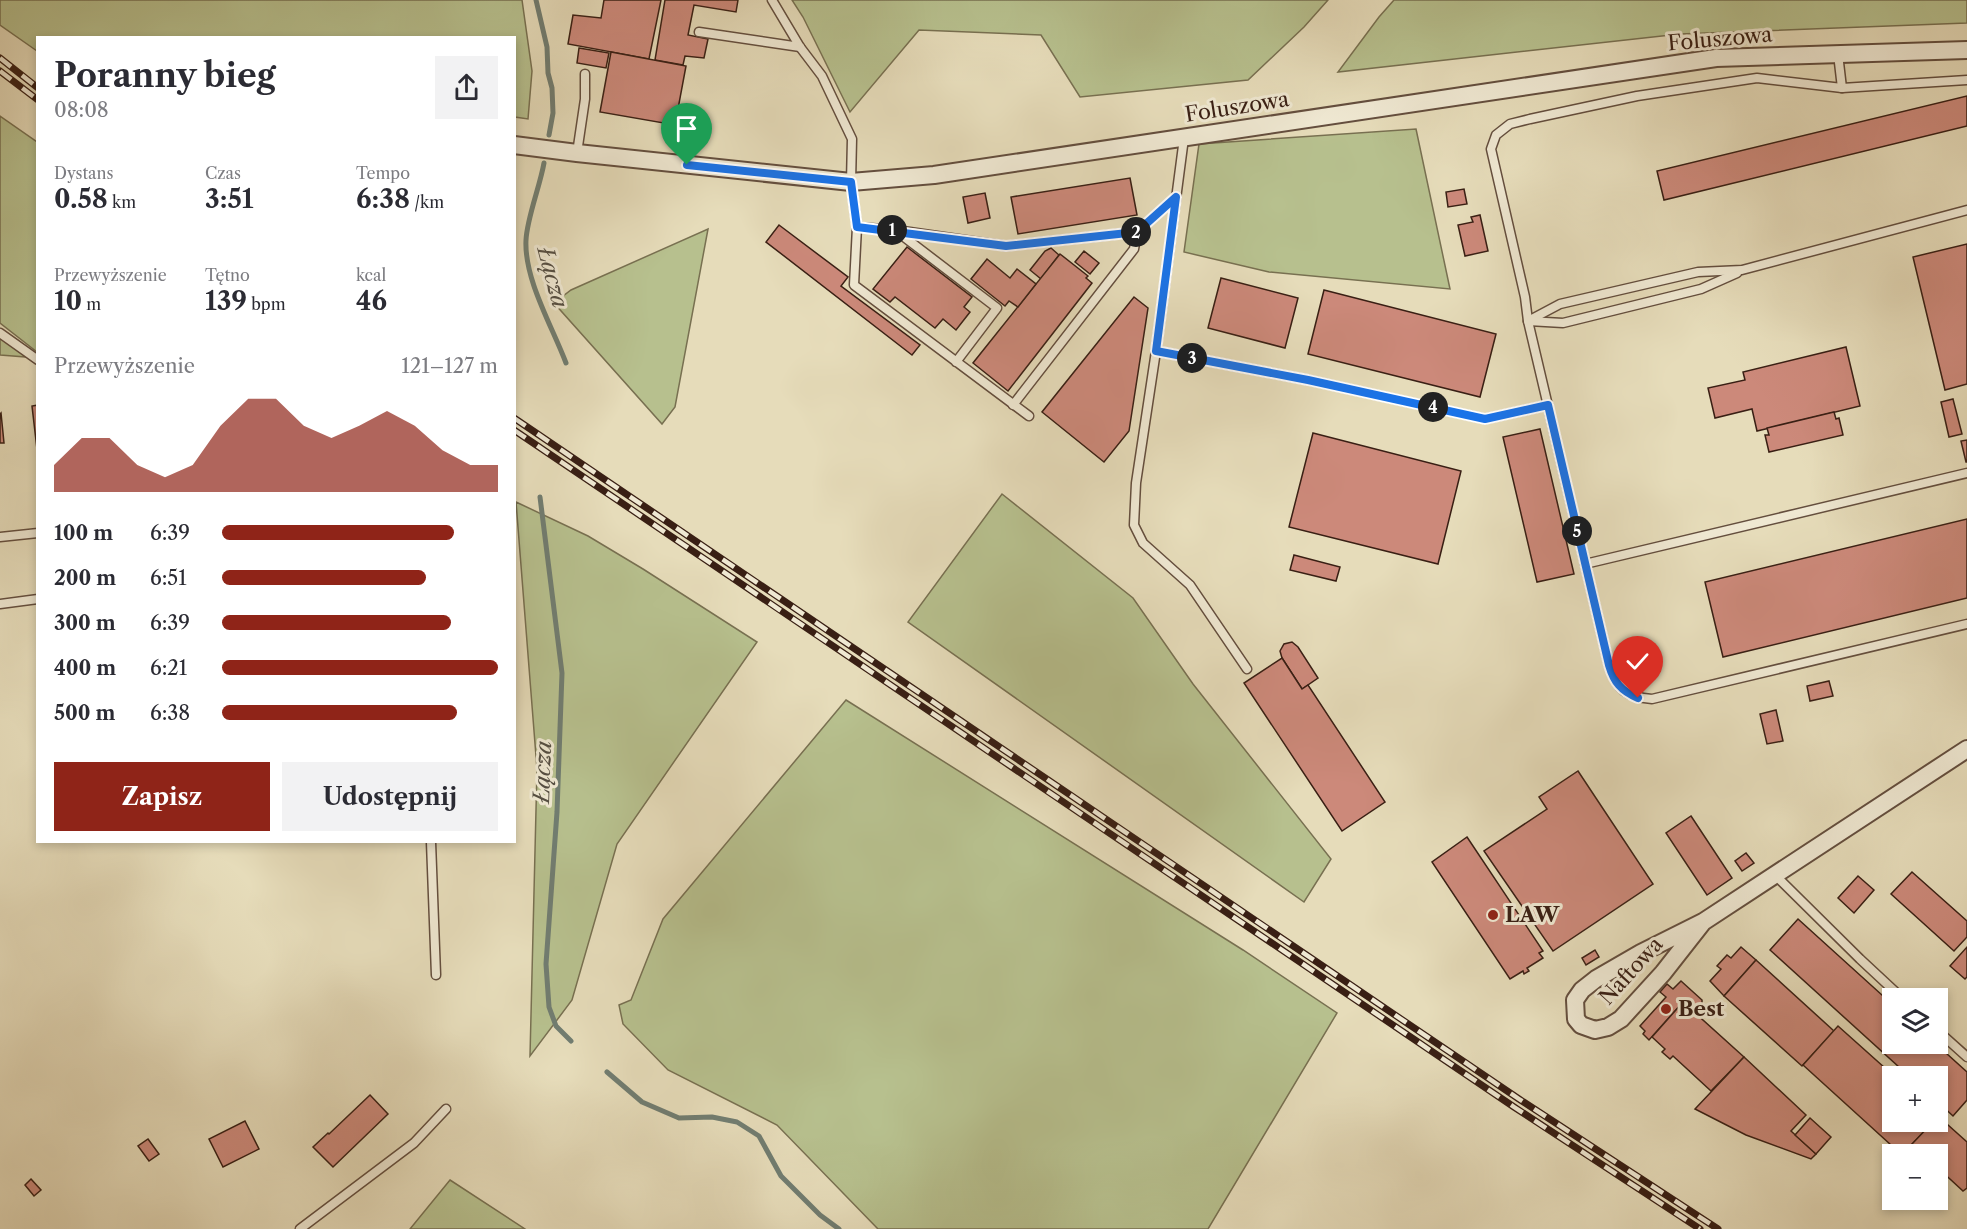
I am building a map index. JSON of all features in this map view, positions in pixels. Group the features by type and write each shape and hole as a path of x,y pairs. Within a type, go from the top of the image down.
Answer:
{"street":[{"name":"Foluszowa","path":"516,145 851,182 934,175 1716,58 1967,50"},
{"name":"Naftowa","path":"1703,922 1663,973 1621,1019 1608,1028 1595,1030 1581,1025 1576,1019 1575,1000 1582,990 1596,979 1703,922 1967,749"}],"lane":[{"path":"772,0 800,47 822,76 852,139 851,182 857,227 854,285 1029,416"},
{"path":"699,32 800,47"},
{"path":"1838,54 1842,88"},
{"path":"577,153 585,99 585,74"},
{"path":"1967,80 1842,88 1757,78 1637,96 1510,124 1496,135 1491,149 1525,297 1528,321 1585,564 1614,680 1625,693 1638,698 1652,699 1967,624"},
{"path":"1184,138 1136,483 1134,525 1143,543 1190,585 1247,669"},
{"path":"857,227 895,230 1006,246 1137,232 1176,197"},
{"path":"1528,321 1563,323 1701,290 1742,270 1967,210"},
{"path":"895,230 997,308 956,362"},
{"path":"1013,405 1134,249 1137,232"},
{"path":"1528,321 1560,304 1698,272 1742,270"},
{"path":"0,333 36,359"},
{"path":"1156,351 1308,380 1485,419 1548,405"},
{"path":"1585,564 1967,473"},
{"path":"0,537 36,533"},
{"path":"0,604 36,599"},
{"path":"431,843 436,975"},
{"path":"1775,875 1891,988"},
{"path":"1948,1040 1967,1058"},
{"path":"300,1229 414,1143 446,1109"}],"green space":[{"path":"0,0 522,0 532,71 528,119 516,117 516,36 36,36 36,50 0,25"},
{"path":"792,0 1328,0 1304,27 1248,80 1080,97 1041,35 919,30 850,112 803,17"},
{"path":"1394,0 1967,0 1967,23 1680,34 1338,72"},
{"path":"0,116 36,141 36,351 0,323"},
{"path":"1416,129 1450,289 1269,272 1184,252 1199,144"},
{"path":"708,229 675,407 662,424 554,303 571,290"},
{"path":"0,336 26,357 0,355"},
{"path":"1002,494 1133,598 1193,684 1331,859 1304,902 908,622"},
{"path":"516,502 588,536 757,642 617,844 572,1000 530,1056 537,769"},
{"path":"846,700 1243,950 1337,1013 1208,1229 878,1229 777,1125 668,1070 623,1024 619,1005 631,1000 663,919"},
{"path":"450,1180 525,1229 410,1229"}],"building":[{"path":"604,0 661,0 649,59 568,44 573,15 601,18"},
{"path":"665,0 738,0 736,12 694,5 688,35 708,39 704,58 685,56 683,65 655,60"},
{"path":"579,48 609,53 606,68 577,63"},
{"path":"611,52 686,66 675,125 600,112"},
{"path":"1967,96 1967,126 1664,200 1657,171"},
{"path":"1130,178 1137,215 1018,234 1011,197"},
{"path":"1464,189 1467,204 1448,207 1446,192"},
{"path":"985,193 990,218 968,223 963,197"},
{"path":"1480,215 1488,251 1465,256 1458,225 1473,222 1471,217"},
{"path":"779,225 848,277 841,286 920,345 912,355 766,242"},
{"path":"1967,244 1967,384 1945,390 1913,257"},
{"path":"907,247 972,297 964,307 970,312 956,330 943,319 935,328 895,297 890,302 873,289"},
{"path":"1051,248 1059,255 1041,279 1030,270 1045,251"},
{"path":"1084,251 1099,263 1090,274 1075,262"},
{"path":"1060,254 1088,276 1086,278 1092,283 1008,391 973,363"},
{"path":"987,259 1010,278 1017,269 1036,284 1018,307 1009,301 1005,306 971,279"},
{"path":"1221,278 1298,298 1285,348 1208,328"},
{"path":"1324,290 1496,334 1480,397 1308,354"},
{"path":"1134,297 1148,308 1129,431 1104,462 1042,412"},
{"path":"1846,347 1860,406 1757,431 1752,409 1715,418 1708,388 1745,380 1743,372"},
{"path":"1953,399 1962,434 1949,437 1941,402"},
{"path":"36,405 36,441 32,406"},
{"path":"1834,412 1836,419 1839,418 1843,435 1769,452 1765,435 1769,435 1767,428"},
{"path":"1,413 4,443 0,443"},
{"path":"1540,429 1574,574 1537,582 1503,437"},
{"path":"1313,433 1461,471 1438,564 1289,527"},
{"path":"1967,440 1967,462 1966,462 1961,441"},
{"path":"1967,519 1967,598 1723,657 1705,582"},
{"path":"1294,555 1340,567 1336,581 1290,570"},
{"path":"1292,642 1298,647 1318,678 1302,689 1280,651 1284,644"},
{"path":"1282,658 1302,689 1308,685 1385,802 1342,831 1244,683"},
{"path":"1829,681 1833,696 1810,701 1807,686"},
{"path":"1776,710 1783,741 1767,744 1760,714"},
{"path":"1578,771 1653,884 1553,951 1484,851 1547,809 1539,797"},
{"path":"1691,816 1732,878 1707,895 1666,833"},
{"name":"LAW","path":"1467,837 1543,951 1539,953 1543,958 1527,968 1529,971 1524,974 1523,971 1510,979 1432,862"},
{"path":"1746,853 1754,863 1742,871 1735,861"},
{"path":"1912,872 1967,921 1967,937 1954,951 1891,894"},
{"path":"1858,876 1874,890 1854,913 1838,898"},
{"path":"1798,919 1882,995 1882,1052 1770,950"},
{"path":"1741,947 1756,960 1724,996 1710,981 1721,969 1717,966 1727,955 1731,958"},
{"path":"1967,947 1967,977 1965,979 1950,966"},
{"path":"1595,950 1599,957 1586,965 1582,958"},
{"path":"1756,960 1834,1031 1802,1066 1724,996"},
{"name":"Best","path":"1681,981 1702,1000 1702,1005 1695,1013 1683,1002 1649,1040 1643,1034 1645,1031 1640,1026 1666,997 1660,992 1667,984 1673,989"},
{"path":"1683,1002 1744,1057 1711,1091 1673,1056 1670,1059 1662,1052 1665,1049 1652,1037"},
{"path":"1838,1026 1883,1066 1882,1132 1924,1132 1912,1144 1890,1144 1803,1065"},
{"path":"1885,1054 1947,1054 1967,1072 1967,1100 1953,1116 1948,1111 1948,1066 1898,1066"},
{"path":"1744,1057 1806,1115 1791,1131 1816,1154 1811,1159 1746,1135 1695,1109"},
{"path":"370,1095 388,1114 333,1167 313,1147"},
{"path":"1810,1118 1831,1137 1816,1154 1795,1135"},
{"path":"245,1121 259,1149 223,1167 209,1139"},
{"path":"1948,1125 1967,1142 1967,1188 1963,1191 1948,1177 1948,1144 1912,1144 1923,1132 1948,1132"},
{"path":"148,1139 159,1154 149,1161 138,1146"},
{"path":"31,1179 41,1190 34,1196 25,1185"}],"waterway":[{"name":"Łącza","path":"536,0 547,47 548,73 552,88 553,113 549,135"},
{"name":"Łącza","path":"544,163 529,222 526,240 527,255 534,286 566,363"},
{"name":"Łącza","path":"540,497 562,673 557,812 546,964 549,1007 556,1026 571,1041"},
{"name":"Łącza","path":"607,1072 642,1102 679,1118 712,1117 737,1122 759,1136 781,1176 820,1215 839,1229"}],"railway":[{"path":"0,58 36,86"},
{"path":"0,71 36,98"},
{"path":"516,419 1519,1099 1718,1229"},
{"path":"516,431 1514,1107 1700,1229"}],"place":[{"name":"LAW","path":"1493,915"},
{"name":"Best","path":"1666,1009"}],"route":[{"path":"687,165 851,182 857,227 895,230 1006,246 1137,232 1176,197 1156,351 1308,380 1485,419 1548,405 1609,665 1614,680 1625,693 1638,698"}]}
